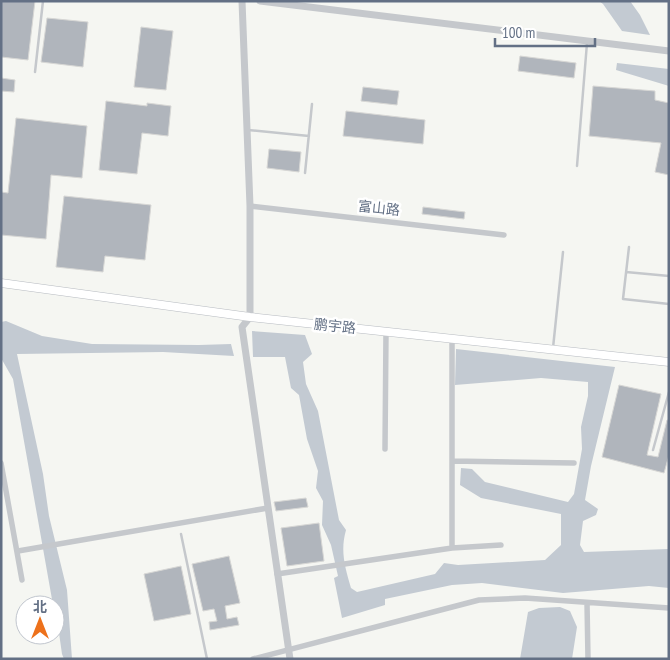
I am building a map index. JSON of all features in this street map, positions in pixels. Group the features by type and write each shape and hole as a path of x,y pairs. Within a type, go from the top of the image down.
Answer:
{"main road":[{"name":"鹏宇路","path":"1,284 250,317 669,362"}],"street":[{"path":"242,1 250,206 250,317 242,327 290,659"},
{"path":"260,1 669,51"},
{"name":"富山路","path":"250,206 504,235"},
{"path":"385,449 386,332"},
{"path":"452,339 452,548"},
{"path":"452,461 574,463"},
{"path":"1,464 22,580"},
{"path":"18,551 268,508"},
{"path":"277,574 452,548 501,545"},
{"path":"253,659 479,600 525,598 669,608"},
{"path":"587,603 588,659"}],"lane":[{"path":"34,72 43,1"},
{"path":"577,166 588,42"},
{"path":"305,173 312,104"},
{"path":"247,130 308,136"},
{"path":"629,247 623,299 669,304"},
{"path":"553,350 563,252"},
{"path":"626,272 669,276"},
{"path":"653,450 669,392"},
{"path":"180,534 207,659"}],"shaded area":[{"path":"599,1 630,1 640,15 650,35 622,31"},
{"path":"617,63 669,69 669,86 616,70"},
{"path":"6,321 42,336 92,344 231,344 234,356 163,352 17,354 43,474 49,516 67,590 72,659 64,659 62,654 61,645 65,645 65,595 51,595 13,379 1,358 1,322"},
{"path":"252,331 305,335 312,354 303,362 306,384 318,411 339,520 346,530 343,552 347,573 351,588 357,592 435,574 444,563 458,565 545,560 561,545 561,514 481,498 460,485 461,468 472,469 485,482 568,502 574,494 582,449 581,427 588,396 588,382 541,378 455,385 456,349 615,367 591,466 585,500 598,509 596,515 583,521 580,545 584,552 669,549 669,588 649,586 563,593 482,583 452,585 385,599 385,605 342,618 334,578 338,576 331,545 322,525 323,501 316,488 318,471 307,439 299,395 291,388 285,357 253,357"},
{"path":"560,607 570,611 577,627 572,659 520,659 528,612 539,608"}],"building":[{"path":"1,1 35,1 28,60 1,57"},
{"path":"47,18 88,22 83,67 41,62"},
{"path":"141,27 173,31 166,90 134,87"},
{"path":"520,56 576,63 574,78 518,71"},
{"path":"1,78 15,80 14,92 1,91"},
{"path":"593,86 655,91 655,100 669,103 669,175 655,172 661,143 589,136"},
{"path":"363,87 399,91 397,105 361,101"},
{"path":"106,101 147,106 147,103 171,106 168,136 142,133 137,174 99,170"},
{"path":"346,111 425,120 423,144 343,136"},
{"path":"16,118 87,126 82,178 51,175 46,239 1,235 1,192 8,193"},
{"path":"269,149 301,152 299,172 267,168"},
{"path":"64,196 151,205 145,260 105,256 103,272 56,267"},
{"path":"423,207 465,212 464,219 422,214"},
{"path":"619,385 661,394 647,455 658,457 667,420 669,420 669,455 664,473 602,457"},
{"path":"306,498 308,507 276,511 274,502"},
{"path":"319,523 324,561 287,566 281,528"},
{"path":"229,556 240,603 225,606 227,619 237,617 239,625 210,630 209,622 217,621 214,609 203,611 192,564"},
{"path":"181,566 191,614 154,621 144,574"}]}
